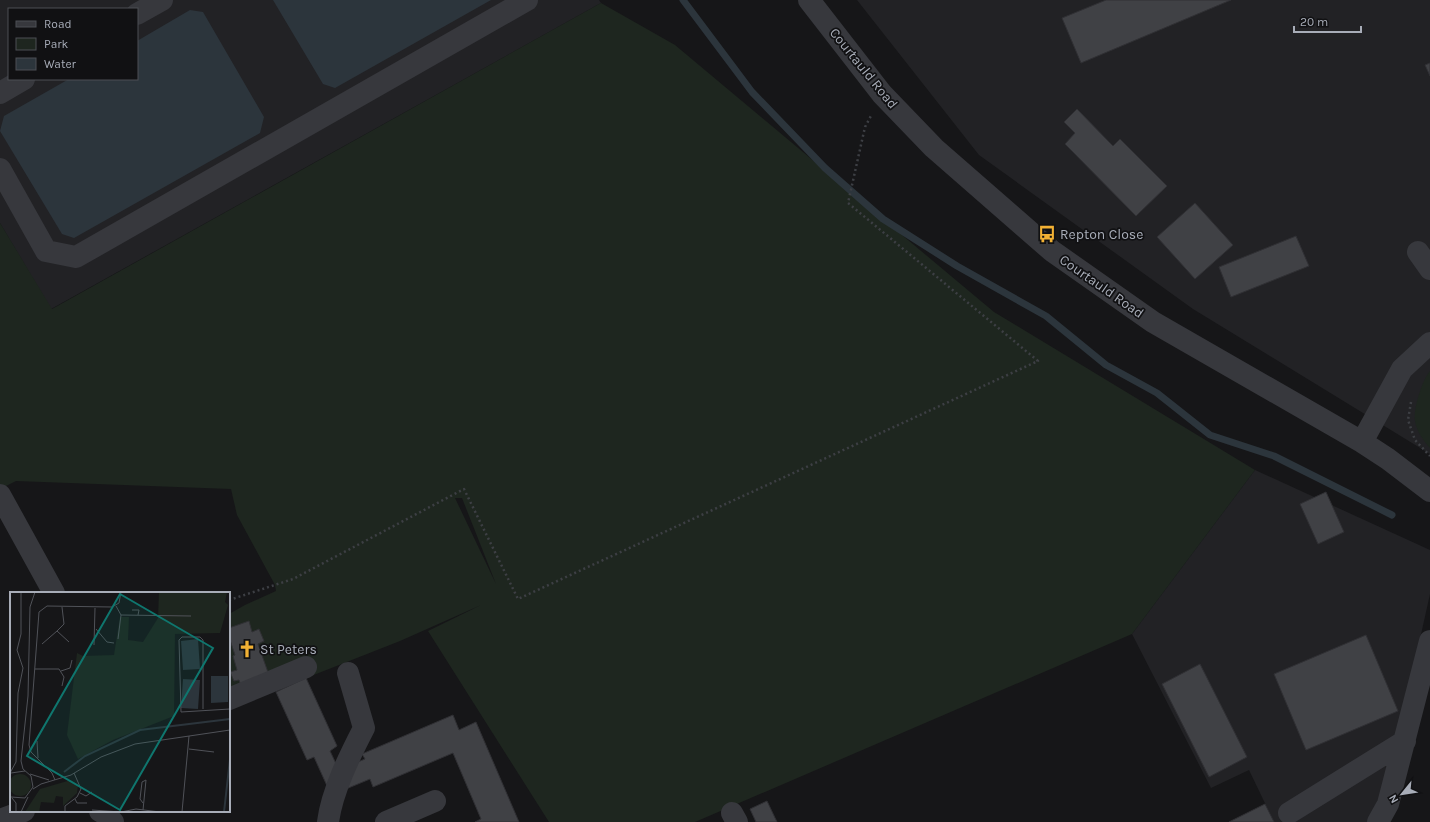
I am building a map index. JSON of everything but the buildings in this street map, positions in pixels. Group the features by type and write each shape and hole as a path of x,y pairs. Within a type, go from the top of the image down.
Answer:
{"street":[{"path":"138,13 162,0"},
{"path":"0,169 46,251 76,257 527,0"},
{"name":"Courtauld Road","path":"809,0 882,94 934,148 1052,251 1153,322 1362,442 1388,459 1430,491"},
{"path":"0,92 22,80"},
{"path":"1362,442 1402,369 1430,343"},
{"path":"0,495 53,592"},
{"path":"1378,822 1388,804 1430,641"},
{"path":"230,699 306,667"},
{"path":"328,822 330,807 353,749 364,728 348,673"},
{"path":"1289,813 1404,741"},
{"path":"386,822 435,801"},
{"path":"0,820 21,812"},
{"path":"102,812 106,814 113,822"}],"path":[{"path":"230,600 294,579 464,489 518,599 1038,361 848,203 865,127 882,94"},
{"path":"1412,400 1408,420 1415,440 1430,456"}],"shaded area":[{"path":"0,0 599,0 601,3 51,309 0,223"},
{"path":"857,0 1430,0 1430,454 1193,309 979,155"},
{"path":"1255,470 1430,550 1430,594 1383,805 1370,822 1274,822 1249,770 1211,788 1132,634"}],"green space":[{"path":"601,3 675,45 994,312 1255,470 1132,634 695,822 549,822 428,631 481,605 400,641 306,678 230,703 230,613 276,591 275,585 237,515 231,489 16,481 0,489 0,223 52,309","holes":["455,498 462,498 496,584"]},
{"path":"1430,371 1430,448 1423,439 1416,425 1415,410 1421,388"}],"water":[{"path":"273,0 491,0 335,88 323,84"},
{"path":"190,10 203,12 264,117 260,133 74,238 62,234 0,131 4,116 67,80 138,80 138,40"}],"waterway":[{"path":"683,0 752,92 825,168 883,219 957,266 1046,316 1106,365 1157,393 1210,435 1274,456 1392,515"}],"place":[{"name":"Repton Close","path":"1047,234"},
{"name":"St Peters","path":"247,649"}]}
